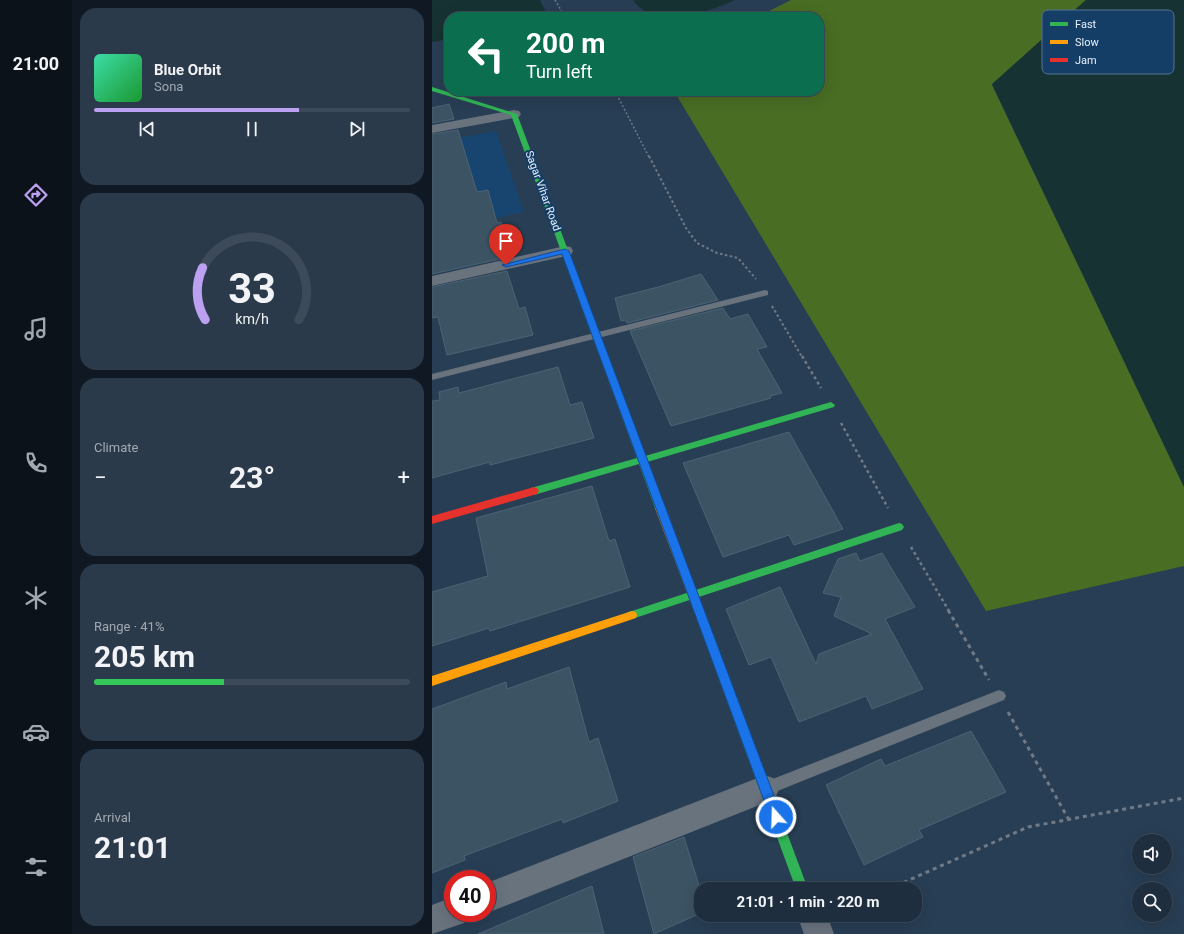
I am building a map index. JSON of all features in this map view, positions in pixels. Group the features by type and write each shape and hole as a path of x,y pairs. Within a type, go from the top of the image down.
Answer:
{"street":[{"path":"432,89 444,93"},
{"path":"455,96 514,114"},
{"path":"432,129 514,114"},
{"name":"Sagar Vihar Road","path":"514,114 799,882"},
{"path":"432,281 565,251"},
{"path":"432,520 831,405"},
{"path":"432,681 899,526"},
{"path":"496,894 765,788"},
{"path":"432,920 444,915"},
{"path":"815,922 819,934"}],"lane":[{"path":"432,377 765,293"},
{"path":"765,788 998,696"}],"path":[{"path":"555,0 562,12"},
{"path":"618,96 686,228 697,243 717,253 738,258 754,276 765,293 831,405 899,526 1069,820"},
{"path":"905,882 1028,827 1184,798"}],"shaded area":[{"path":"432,0 540,0 546,12 444,12 444,40 432,42"},
{"path":"633,0 735,0 700,12 649,12 642,9"},
{"path":"1086,0 1184,0 1184,487 992,84 1042,39 1042,74 1174,74 1174,10 1075,10"},
{"path":"496,131 524,212 432,231 432,143"}],"green space":[{"path":"791,0 1086,0 1075,10 1042,10 1042,40 992,85 1184,487 1184,566 986,611 677,96 824,96 824,12 767,12"}],"building":[{"path":"449,104 454,119 432,123 432,108"},
{"path":"458,130 477,192 488,190 497,223 501,222 510,248 501,250 504,258 432,274 432,134"},
{"path":"507,271 519,309 525,307 533,335 447,355 438,317 432,318 432,287"},
{"path":"701,274 718,300 627,323 625,320 621,321 615,298"},
{"path":"723,308 730,319 748,314 767,347 757,349 782,393 770,396 771,398 671,426 630,331"},
{"path":"558,367 570,405 582,402 594,438 490,465 490,462 432,478 432,401 440,400 439,392 458,387 459,393"},
{"path":"789,432 843,529 794,545 789,535 723,557 683,463"},
{"path":"592,486 609,541 615,539 630,587 490,631 489,628 432,646 432,592 488,576 476,518"},
{"path":"856,553 860,561 882,553 915,607 885,619 923,689 872,709 866,696 799,722 771,657 749,665 726,609 780,587 816,664 819,654 872,634 834,616 841,597 823,593 838,559"},
{"path":"569,667 589,742 598,738 618,801 563,823 562,819 464,856 465,860 432,873 432,709 506,682 507,689"},
{"path":"971,731 1006,792 919,830 923,837 864,865 826,785 881,759 885,766"},
{"path":"684,837 698,882 694,882 694,916 654,934 633,857"},
{"path":"592,886 604,934 478,934"}],"traffic: fast":[{"path":"432,89 444,93"},
{"path":"455,96 514,114 660,508"},
{"path":"534,491 831,405"},
{"path":"632,615 899,527"},
{"path":"703,622 799,882"}],"traffic: slow":[{"path":"660,508 703,622"},
{"path":"432,681 632,615"}],"traffic: jam":[{"path":"432,520 534,491"}],"route":[{"path":"506,265 565,251 776,817"}]}
